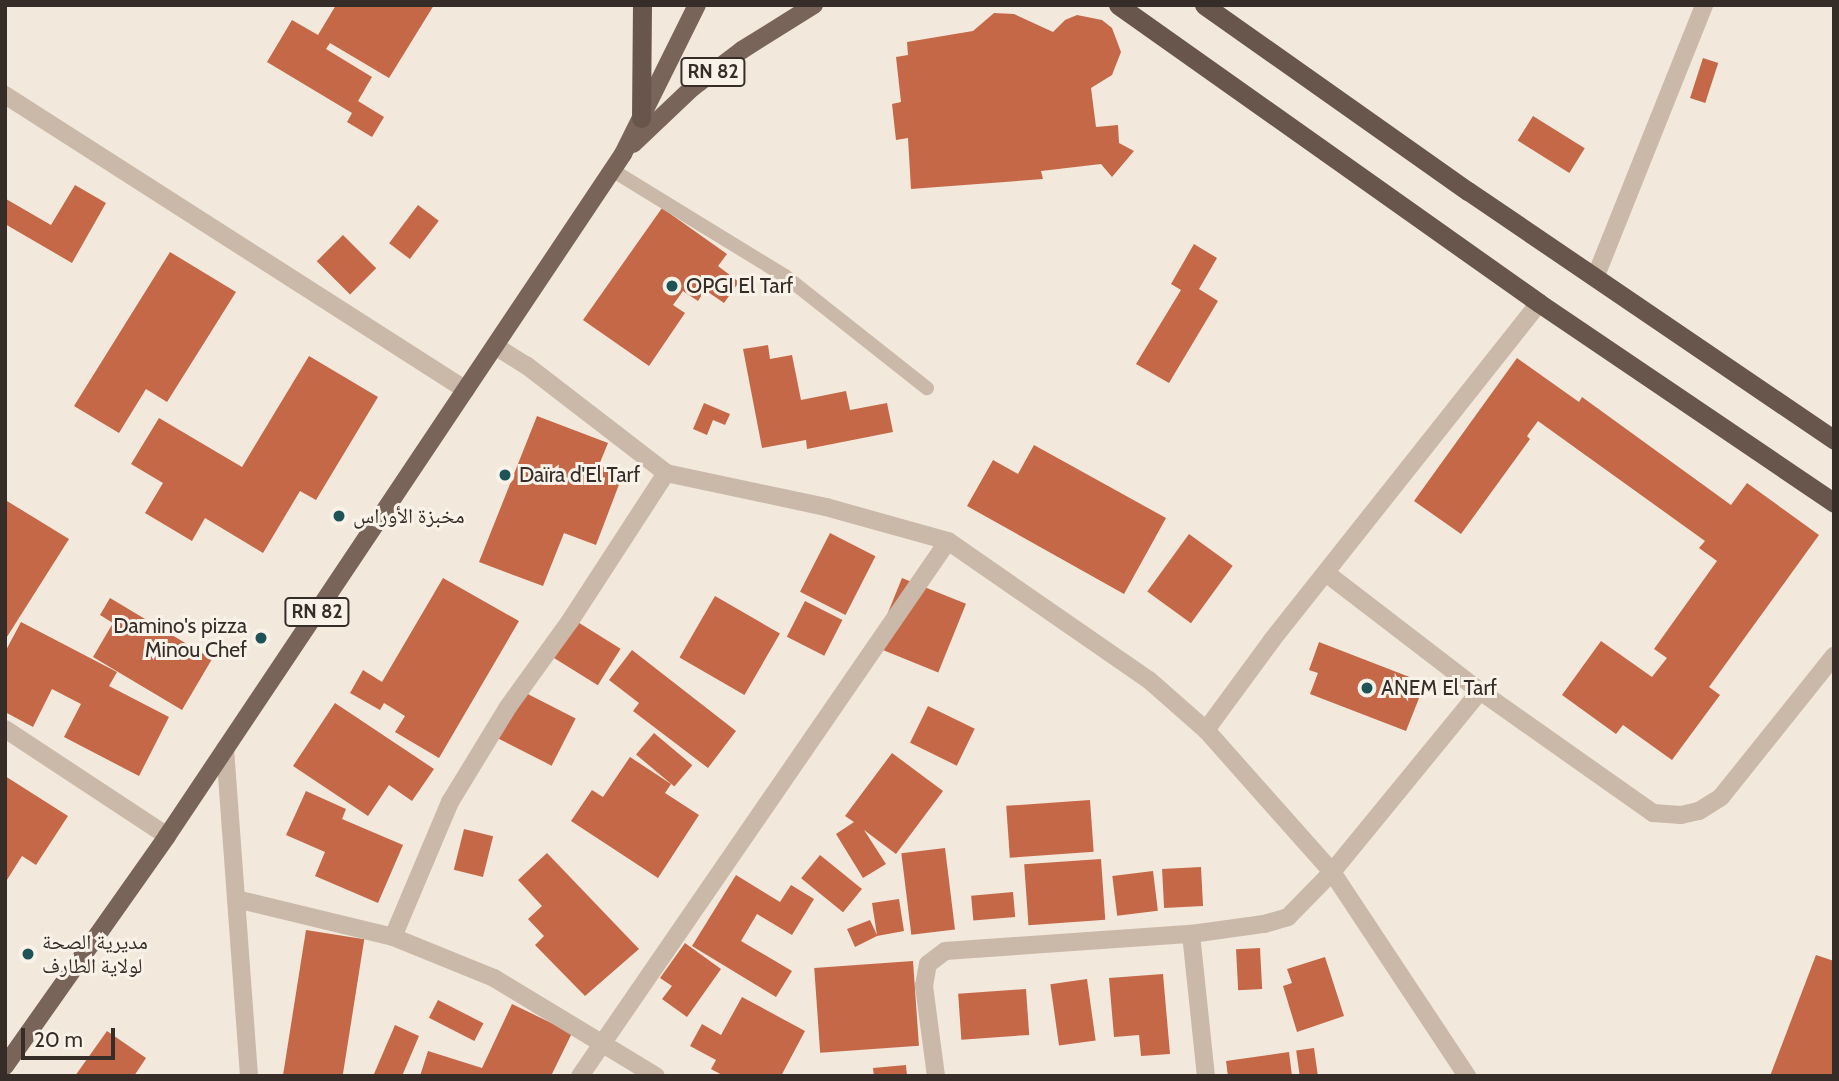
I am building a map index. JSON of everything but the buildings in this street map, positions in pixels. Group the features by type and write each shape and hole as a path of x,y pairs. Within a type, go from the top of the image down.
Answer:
{"highway":[{"path":"641,118 642,5"},
{"path":"1118,5 1539,303 1834,503"},
{"path":"1204,5 1595,278 1834,440"}],"main road":[{"name":"RN 82","path":"5,1066 167,836 623,154 697,5"},
{"name":"RN 82","path":"623,154 692,88 742,50 814,5"}],"street":[{"path":"1595,278 1704,5"},
{"path":"5,95 466,390"},
{"path":"1206,730 1539,303"},
{"path":"495,346 526,365 666,473 826,507 948,541 1149,680 1206,730 1332,872 1467,1076"},
{"path":"393,937 450,803 508,707 570,621 666,473"},
{"path":"580,1076 948,541"},
{"path":"1326,573 1480,691 1653,813 1681,815 1699,811 1721,797 1834,656"},
{"path":"936,1076 924,986 928,964 945,951 1191,934 1264,924 1288,916 1332,872 1480,691"},
{"path":"5,729 167,836"},
{"path":"225,750 249,1076"},
{"path":"236,899 393,937 495,978 656,1076"},
{"path":"1191,934 1206,1076"}],"lane":[{"path":"612,170 785,276 927,388"}],"place":[{"name":"OPGI El Tarf","path":"672,286"},
{"name":"Daïra d'El Tarf","path":"505,475"},
{"name":"مخبزة الأوراس","path":"339,516"},
{"name":"Damino's pizza Minou Chef","path":"261,638"},
{"name":"ANEM El Tarf","path":"1367,688"},
{"name":"مديرية الصحة لولاية الطارف","path":"28,954"}]}
